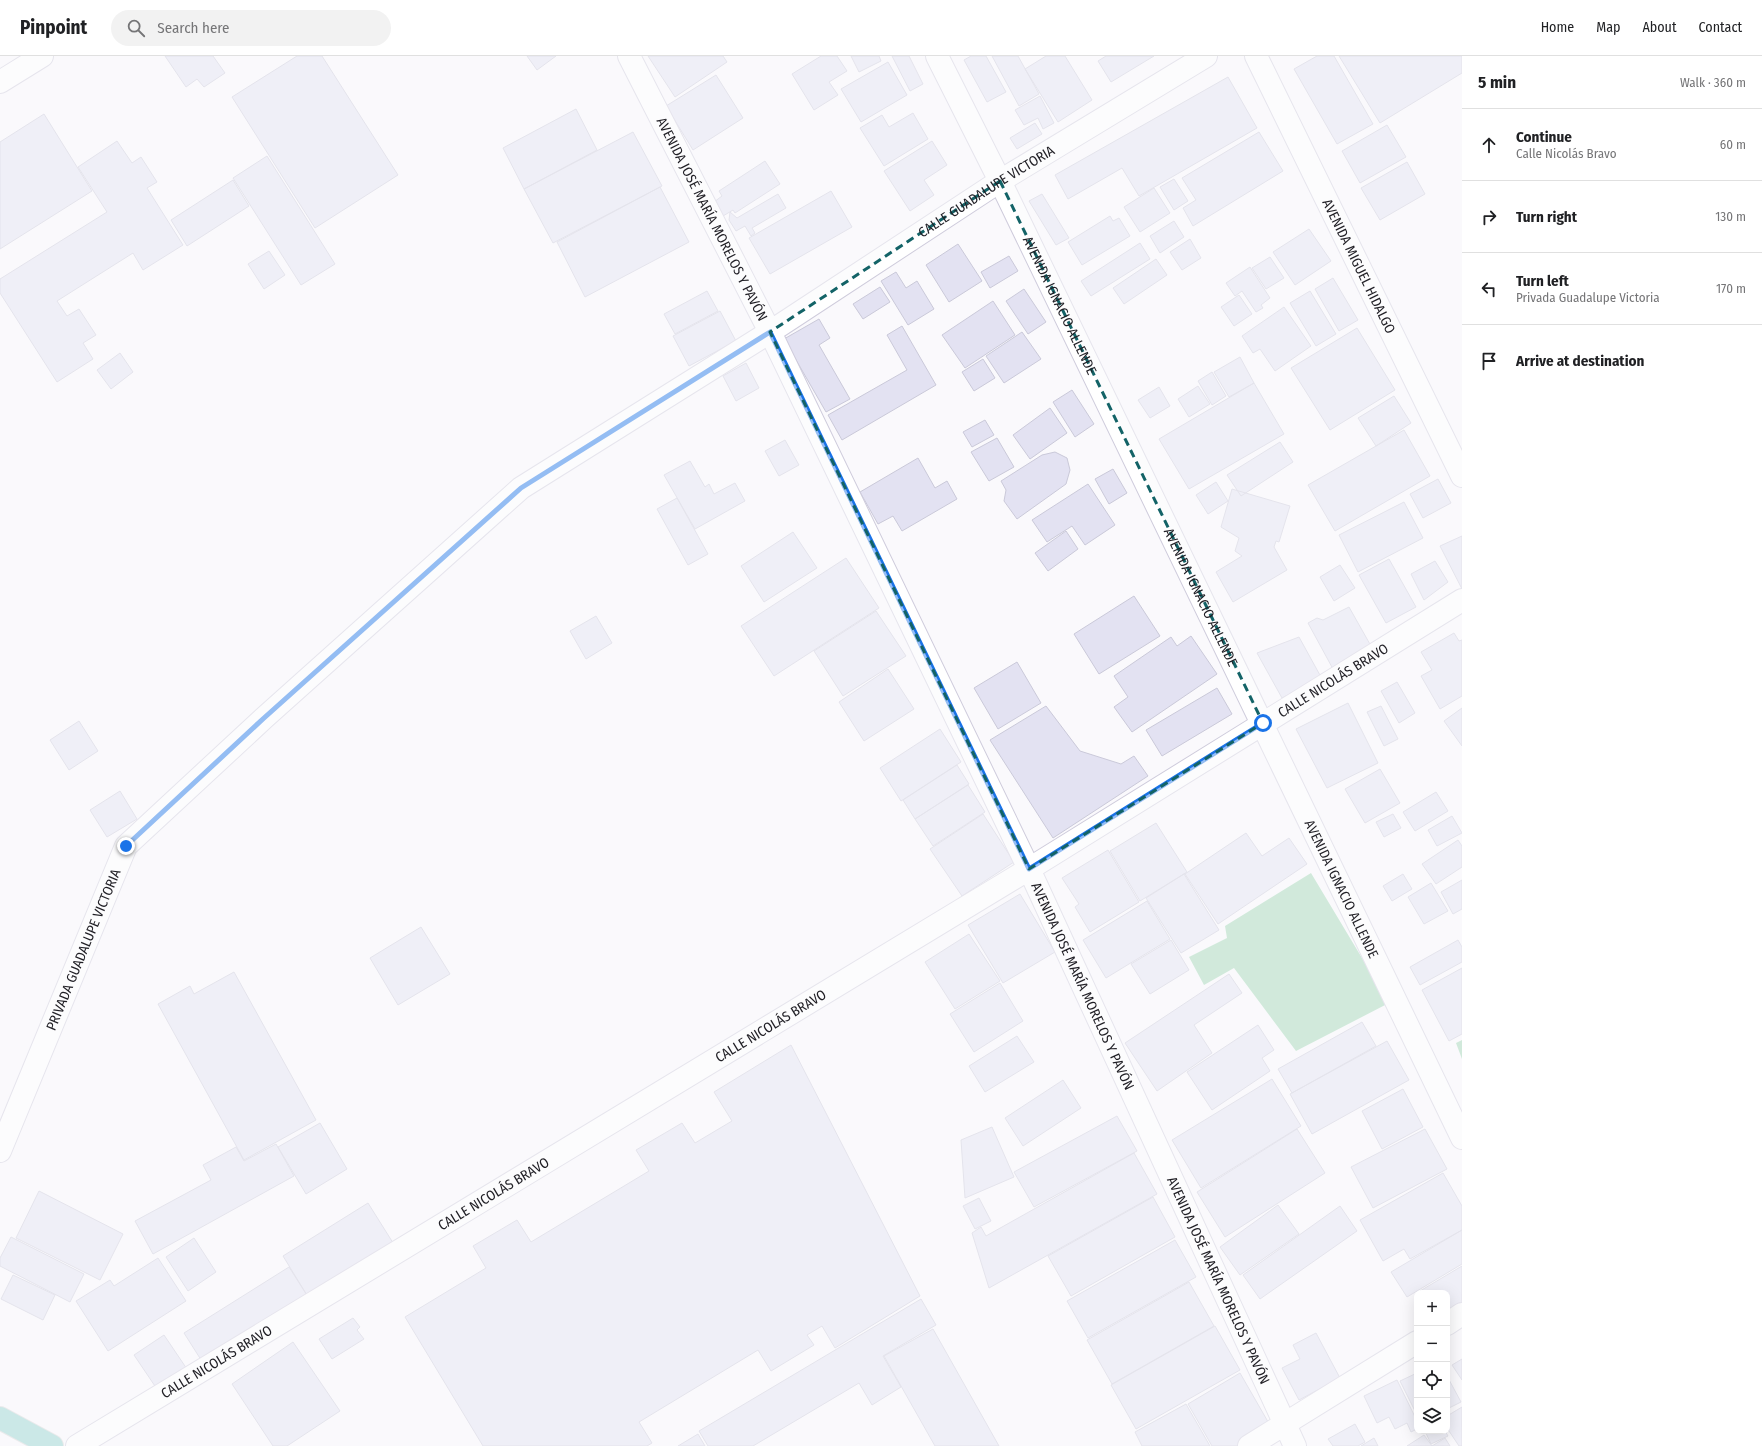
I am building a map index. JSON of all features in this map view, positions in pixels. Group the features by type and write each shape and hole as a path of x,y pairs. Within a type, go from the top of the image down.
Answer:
{"main road":[{"path":"0,1418 52,1446"}],"street":[{"path":"0,82 42,56"},
{"name":"AVENIDA JOSÉ MARÍA MORELOS Y PAVÓN","path":"629,56 770,332 1029,869 1295,1446"},
{"name":"AVENIDA IGNACIO ALLENDE","path":"937,56 1000,181 1263,723 1462,1138"},
{"name":"CALLE GUADALUPE VICTORIA","path":"770,332 1000,181 1206,56"},
{"name":"AVENIDA MIGUEL HIDALGO","path":"1256,56 1462,476"},
{"name":"PRIVADA GUADALUPE VICTORIA","path":"0,1151 126,846 264,718 521,488 770,332"},
{"name":"CALLE NICOLÁS BRAVO","path":"77,1446 1029,869 1462,600"},
{"path":"1450,1322 1462,1314"},
{"path":"1250,1446 1414,1344"}],"highlighted area":[{"path":"1000,181 1263,723 1029,869 770,332"}],"green space":[{"path":"1311,873 1389,1003 1296,1051 1234,968 1204,985 1189,957 1227,938 1225,926"},
{"path":"1462,1040 1462,1059 1456,1043"}],"building":[{"path":"165,56 213,56 225,73 204,87 197,79 186,87"},
{"path":"297,56 322,56 398,175 315,228 232,97"},
{"path":"527,56 556,56 537,70"},
{"path":"648,56 723,56 727,62 675,97"},
{"path":"821,56 837,56 847,71 829,82 838,95 814,110 792,74"},
{"path":"851,56 879,56 881,61 859,72"},
{"path":"892,56 909,56 923,84 910,91"},
{"path":"971,56 986,56 1006,92 987,102 964,60"},
{"path":"992,56 1018,56 1039,94 1019,106"},
{"path":"1046,56 1065,56 1092,100 1058,122 1025,69"},
{"path":"1106,56 1154,56 1111,82 1098,61"},
{"path":"1317,56 1334,56 1373,124 1337,144 1294,69"},
{"path":"1339,56 1462,56 1462,73 1380,123"},
{"path":"888,62 907,95 861,122 841,89"},
{"path":"716,75 743,118 693,150 666,106"},
{"path":"1228,77 1257,128 1139,196 1122,168 1068,199 1055,175"},
{"path":"1040,96 1054,123 1043,129 1038,118 1024,125 1015,110"},
{"path":"576,109 597,150 524,189 503,148"},
{"path":"913,113 928,139 884,166 860,128 882,115 889,127"},
{"path":"44,114 92,191 0,249 0,142"},
{"path":"1035,123 1042,134 1017,149 1010,138"},
{"path":"1387,125 1406,157 1360,183 1342,151"},
{"path":"633,132 662,186 553,243 524,189"},
{"path":"1259,132 1283,171 1193,226 1183,208 1196,200 1182,178"},
{"path":"117,141 132,163 141,157 157,182 147,188 183,245 143,270 133,253 57,301 67,316 79,309 96,335 83,343 93,359 57,382 0,293 0,279 107,212 78,167"},
{"path":"932,141 947,165 924,180 934,195 910,211 884,171"},
{"path":"267,156 335,264 301,285 233,178"},
{"path":"765,161 780,184 735,213 733,210 723,216 714,202 722,196 719,191"},
{"path":"1407,162 1425,194 1380,220 1361,188"},
{"path":"1174,179 1188,201 1174,210 1160,187"},
{"path":"233,180 249,206 187,246 171,220"},
{"path":"660,187 689,242 585,297 557,242"},
{"path":"1154,188 1170,213 1140,232 1124,207"},
{"path":"831,191 852,227 770,274 749,238"},
{"path":"778,194 786,208 752,228 755,233 751,236 745,226 736,231 729,220 730,212 737,218"},
{"path":"1042,194 1069,238 1056,245 1029,201"},
{"path":"1110,216 1113,221 1119,218 1130,236 1082,265 1068,242"},
{"path":"1174,221 1184,237 1160,253 1150,236"},
{"path":"1309,229 1331,261 1295,285 1273,252"},
{"path":"1190,239 1201,258 1182,270 1170,252"},
{"path":"1140,243 1150,259 1091,296 1081,281"},
{"path":"958,244 982,281 949,302 926,265"},
{"path":"269,251 285,275 264,289 248,264"},
{"path":"1009,256 1018,271 990,288 981,272"},
{"path":"1270,257 1284,278 1266,289 1252,268"},
{"path":"1156,259 1167,275 1124,304 1113,288"},
{"path":"1250,267 1270,298 1261,305 1263,308 1256,312 1242,291 1235,296 1226,283"},
{"path":"896,272 906,288 917,281 934,309 908,325 881,281"},
{"path":"1333,278 1358,320 1339,331 1315,289"},
{"path":"880,287 890,302 863,319 853,304"},
{"path":"1024,289 1046,322 1028,334 1006,301"},
{"path":"707,291 718,311 675,334 664,314"},
{"path":"1310,291 1336,334 1316,346 1290,303"},
{"path":"1239,295 1252,314 1234,326 1221,307"},
{"path":"993,301 1015,335 965,368 942,335"},
{"path":"1284,307 1311,346 1275,371 1260,349 1253,353 1242,336"},
{"path":"720,311 736,341 689,366 673,336"},
{"path":"819,319 830,338 819,345 850,399 826,412 784,339"},
{"path":"902,326 936,385 842,440 828,415 907,370 887,335"},
{"path":"1357,328 1395,390 1330,430 1291,368"},
{"path":"1022,332 1041,359 1004,383 986,356"},
{"path":"120,353 133,372 111,389 97,370"},
{"path":"1240,357 1254,383 1229,397 1214,372"},
{"path":"983,359 995,378 974,391 962,372"},
{"path":"746,363 759,388 736,401 723,376"},
{"path":"1212,372 1226,396 1212,405 1198,381"},
{"path":"1254,383 1284,434 1189,489 1159,439"},
{"path":"1198,386 1210,404 1189,417 1178,399"},
{"path":"1159,387 1170,406 1150,418 1138,400"},
{"path":"1072,390 1094,424 1075,437 1053,402"},
{"path":"1394,396 1411,423 1376,446 1358,418"},
{"path":"1050,408 1067,433 1030,459 1013,435"},
{"path":"985,420 994,435 972,447 963,432"},
{"path":"1404,430 1430,476 1335,531 1308,485"},
{"path":"997,438 1014,467 989,481 971,452"},
{"path":"785,440 799,465 779,476 765,451"},
{"path":"1280,442 1293,462 1241,496 1227,475"},
{"path":"1055,452 1067,458 1070,470 1066,484 1017,519 1004,501 1006,490 1001,481 1042,455"},
{"path":"918,458 935,488 947,481 957,499 902,531 893,516 878,524 860,492"},
{"path":"690,461 705,487 709,484 714,494 735,483 745,501 695,529 664,475"},
{"path":"1113,469 1127,493 1109,504 1095,479"},
{"path":"1438,479 1451,503 1423,518 1410,494"},
{"path":"1216,482 1228,501 1208,514 1196,495"},
{"path":"1088,484 1115,525 1085,545 1072,526 1047,542 1032,520"},
{"path":"1232,489 1290,506 1279,542 1276,541 1274,547 1287,570 1233,602 1216,572 1242,556 1235,551 1239,538 1221,527"},
{"path":"677,498 708,554 688,565 657,509"},
{"path":"1404,502 1423,538 1358,572 1339,535"},
{"path":"1066,531 1078,549 1048,571 1035,553"},
{"path":"793,532 817,568 764,602 741,566"},
{"path":"1462,536 1462,589 1440,546"},
{"path":"846,558 879,608 774,676 741,626"},
{"path":"1389,559 1416,607 1386,623 1359,575"},
{"path":"1435,561 1448,582 1424,600 1411,574"},
{"path":"1340,565 1355,588 1334,601 1320,577"},
{"path":"1134,596 1160,636 1099,674 1074,634"},
{"path":"1349,607 1371,646 1333,669 1308,623 1317,618 1323,620"},
{"path":"876,611 906,656 843,696 814,651"},
{"path":"596,616 612,643 586,659 570,631"},
{"path":"1454,633 1459,641 1462,640 1462,696 1440,709 1421,676 1432,670 1421,652"},
{"path":"1191,636 1217,674 1132,732 1114,707 1128,697 1114,676 1171,637 1177,646"},
{"path":"1299,637 1321,677 1282,698 1257,653"},
{"path":"1017,662 1041,703 998,729 974,688"},
{"path":"888,669 914,709 864,741 839,702"},
{"path":"1397,682 1415,713 1399,723 1381,691"},
{"path":"1217,688 1232,714 1162,756 1146,730"},
{"path":"1348,703 1378,763 1327,788 1296,729"},
{"path":"1046,706 1080,751 1121,764 1134,756 1148,776 1053,838 990,740"},
{"path":"1381,706 1398,739 1384,746 1367,712"},
{"path":"1462,708 1462,746 1444,721"},
{"path":"79,721 98,751 69,770 50,740"},
{"path":"940,729 961,762 901,801 880,768"},
{"path":"957,765 969,784 915,819 903,800"},
{"path":"1380,769 1400,803 1365,823 1345,789"},
{"path":"968,785 985,812 933,846 915,819"},
{"path":"120,791 137,819 107,837 90,810"},
{"path":"1436,792 1448,811 1415,831 1403,812"},
{"path":"983,814 1014,862 962,896 930,849"},
{"path":"1393,814 1401,828 1384,837 1376,822"},
{"path":"1452,816 1462,833 1437,846 1428,830"},
{"path":"1156,823 1187,872 1140,901 1110,851"},
{"path":"1246,833 1262,856 1289,838 1307,864 1218,924 1185,874"},
{"path":"1458,840 1462,846 1462,867 1436,884 1422,864"},
{"path":"1108,850 1139,902 1090,932 1075,907 1079,904 1062,878"},
{"path":"1184,874 1219,930 1181,953 1146,898"},
{"path":"1403,874 1412,889 1392,901 1383,886"},
{"path":"1462,880 1462,909 1453,914 1441,892"},
{"path":"1431,883 1448,911 1424,924 1408,897"},
{"path":"1020,894 1055,952 1003,983 968,925"},
{"path":"1147,901 1170,939 1106,978 1083,940"},
{"path":"421,927 450,974 398,1005 370,958"},
{"path":"969,934 1000,981 955,1009 925,962"},
{"path":"1171,940 1189,970 1150,994 1131,964"},
{"path":"1458,940 1462,947 1462,962 1420,985 1410,967"},
{"path":"1462,968 1462,1034 1449,1041 1422,990"},
{"path":"234,972 316,1120 244,1160 158,1004 190,986 194,994"},
{"path":"1229,974 1242,993 1194,1025 1212,1053 1157,1091 1125,1043"},
{"path":"1000,983 1023,1021 974,1052 950,1014"},
{"path":"1362,1022 1376,1046 1292,1093 1278,1069"},
{"path":"1258,1025 1274,1050 1262,1058 1270,1071 1212,1110 1187,1072"},
{"path":"1017,1036 1034,1062 985,1092 969,1066"},
{"path":"1387,1041 1409,1080 1312,1134 1290,1094"},
{"path":"791,1045 920,1296 835,1348 822,1326 807,1335 814,1345 771,1371 758,1350 639,1422 652,1443 647,1446 483,1446 405,1317 486,1268 473,1246 517,1220 531,1242 649,1171 636,1150 682,1123 695,1143 732,1121 714,1092"},
{"path":"1272,1079 1301,1126 1201,1188 1172,1140"},
{"path":"1063,1080 1081,1108 1023,1146 1005,1118"},
{"path":"1403,1089 1423,1127 1382,1149 1362,1111"},
{"path":"1117,1116 1137,1151 1034,1207 1014,1172"},
{"path":"320,1123 347,1169 306,1194 278,1147"},
{"path":"992,1127 1014,1177 965,1198 961,1140"},
{"path":"1297,1129 1325,1173 1225,1237 1197,1192"},
{"path":"1425,1129 1447,1169 1373,1208 1351,1167"},
{"path":"276,1144 294,1176 153,1254 135,1221 211,1180 203,1165 236,1147 244,1161"},
{"path":"1134,1153 1157,1194 989,1288 972,1233 981,1227 986,1236"},
{"path":"1443,1173 1462,1206 1462,1230 1410,1259 1404,1249 1383,1261 1360,1220"},
{"path":"39,1191 123,1234 100,1280 16,1238"},
{"path":"1153,1197 1175,1237 1071,1296 1048,1256"},
{"path":"979,1198 991,1221 975,1229 963,1206"},
{"path":"368,1203 395,1246 310,1300 283,1256"},
{"path":"1278,1205 1299,1234 1240,1275 1220,1247"},
{"path":"1340,1206 1357,1231 1260,1299 1243,1275"},
{"path":"1462,1230 1462,1264 1419,1290 1414,1290 1414,1293 1407,1297 1391,1272"},
{"path":"11,1237 84,1274 70,1302 0,1266 0,1258"},
{"path":"194,1238 216,1272 188,1291 166,1257"},
{"path":"1175,1240 1196,1277 1088,1338 1067,1301"},
{"path":"158,1258 186,1301 108,1351 76,1301 110,1280 114,1286"},
{"path":"1462,1266 1462,1306 1450,1313 1450,1290 1422,1290"},
{"path":"289,1267 308,1297 203,1363 184,1333"},
{"path":"13,1275 55,1295 43,1320 1,1299"},
{"path":"1189,1282 1214,1326 1112,1384 1087,1340"},
{"path":"921,1299 936,1325 883,1356 901,1387 872,1405 859,1383 753,1446 708,1446 699,1431"},
{"path":"353,1318 360,1327 357,1330 364,1339 332,1359 319,1339"},
{"path":"1215,1326 1240,1370 1136,1429 1111,1385"},
{"path":"933,1329 999,1446 935,1446 884,1356"},
{"path":"1316,1333 1340,1378 1299,1400 1282,1368 1300,1359 1293,1345"},
{"path":"164,1335 191,1375 161,1395 134,1355"},
{"path":"293,1342 340,1411 287,1446 273,1446 232,1384"},
{"path":"1462,1359 1462,1380 1452,1365"},
{"path":"1240,1373 1271,1427 1239,1446 1212,1446 1188,1404"},
{"path":"1414,1374 1414,1409 1400,1381"},
{"path":"1397,1380 1414,1415 1414,1430 1411,1432 1407,1423 1395,1429 1389,1417 1377,1423 1364,1396"},
{"path":"1450,1382 1461,1402 1450,1408"},
{"path":"1186,1404 1210,1446 1142,1446 1135,1432"},
{"path":"1462,1407 1462,1446 1459,1446 1450,1432 1450,1414"},
{"path":"1355,1424 1365,1442 1358,1446 1333,1446 1328,1439"},
{"path":"698,1434 705,1446 678,1446"},
{"path":"1426,1434 1447,1434 1448,1436 1431,1444"},
{"path":"1424,1435 1432,1446 1407,1446"},
{"path":"1374,1438 1378,1446 1361,1446"},
{"path":"1445,1438 1450,1446 1432,1446"}],"route":[{"path":"126,846 264,718 521,488 770,332 1029,869 1263,723"}]}
